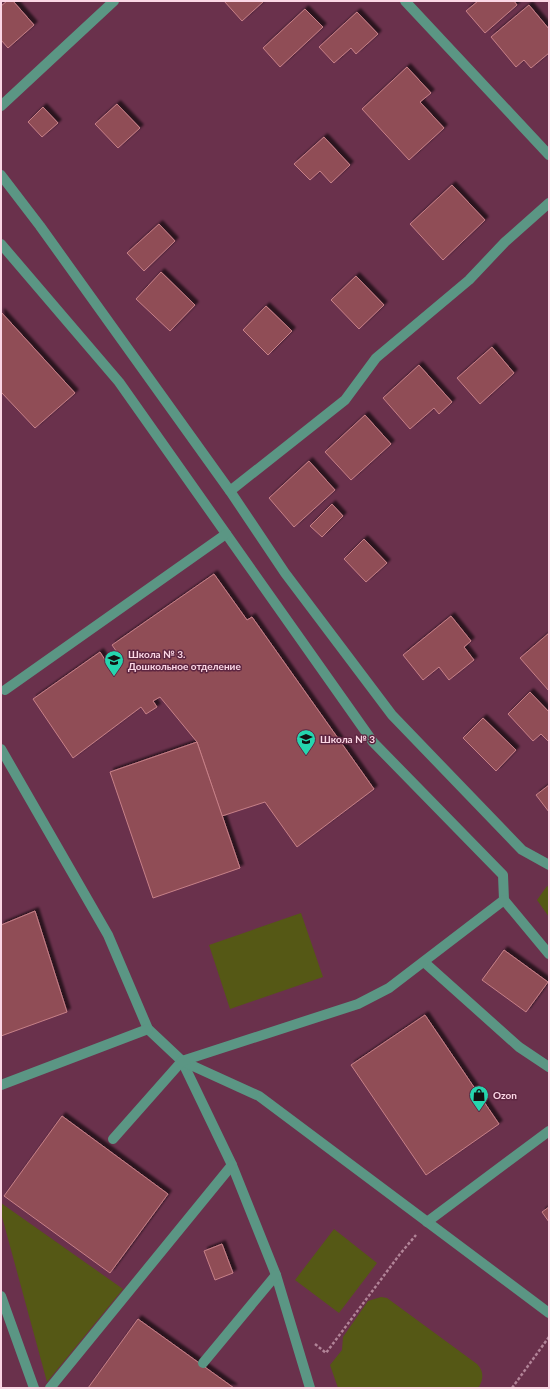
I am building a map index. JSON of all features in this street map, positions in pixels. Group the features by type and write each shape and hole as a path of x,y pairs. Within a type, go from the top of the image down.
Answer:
{"street":[{"path":"1,105 114,1"},
{"path":"405,1 549,155"},
{"path":"1,175 40,226 230,490 285,573 392,715 522,850 549,865"},
{"path":"230,490 345,400 376,358 470,280 505,242 549,203"},
{"path":"1,244 119,382 373,742 503,874 504,900 549,954"},
{"path":"5,690 226,534"},
{"path":"1,749 108,935 148,1029 182,1061 259,1096 549,1312"},
{"path":"114,1139 182,1061 358,1004 389,988 504,900"},
{"path":"424,962 519,1047 549,1068"},
{"path":"1,1085 148,1029"},
{"path":"182,1061 232,1165 276,1275 310,1388"},
{"path":"427,1222 549,1131"},
{"path":"50,1388 232,1165"},
{"path":"203,1362 276,1275"},
{"path":"1,1296 34,1388"}],"path":[{"path":"291,1327 326,1353 400,1254 427,1222"},
{"path":"512,1388 549,1337"}],"shaded area":[{"path":"547,886 549,887 549,917 537,900"},
{"path":"301,913 323,977 230,1009 209,945"},
{"path":"1,1203 123,1289 47,1382 1,1213"},
{"path":"334,1229 377,1263 339,1313 295,1280"},
{"path":"381,1297 387,1298 477,1364 482,1373 481,1382 478,1388 338,1388 330,1365 342,1350 343,1337 368,1301"}],"building":[{"path":"7,1 13,1 34,25 8,48 1,40 1,6"},
{"path":"224,1 264,1 242,21"},
{"path":"478,1 514,1 517,5 485,33 466,11"},
{"path":"529,5 549,29 549,53 531,68 524,60 516,67 491,37"},
{"path":"305,9 323,27 280,67 263,48"},
{"path":"357,12 378,34 356,54 351,48 334,63 319,47"},
{"path":"407,67 431,93 420,102 444,128 409,160 362,109"},
{"path":"117,104 140,128 118,148 95,124"},
{"path":"43,107 58,123 42,137 28,122"},
{"path":"324,137 350,165 331,183 320,171 310,180 294,164"},
{"path":"452,185 485,220 443,260 410,224"},
{"path":"159,224 175,241 144,271 127,253"},
{"path":"161,272 195,305 170,331 136,299"},
{"path":"356,276 384,305 359,329 331,300"},
{"path":"266,306 292,331 268,355 243,330"},
{"path":"1,312 75,393 35,428 1,392"},
{"path":"492,347 514,373 480,404 457,378"},
{"path":"419,365 452,402 439,414 434,408 410,429 383,398"},
{"path":"365,415 391,444 351,480 325,452"},
{"path":"309,461 335,490 294,527 269,498"},
{"path":"332,504 343,516 322,537 310,526"},
{"path":"364,539 387,563 366,582 344,559"},
{"path":"214,574 247,620 252,617 374,789 297,847 265,802 222,816 197,742 160,697 153,701 157,707 146,714 141,707 73,758 33,699 100,652 107,663 119,655 112,645"},
{"path":"451,616 471,641 464,647 474,660 449,680 439,667 423,680 403,655"},
{"path":"549,633 549,691 520,658"},
{"path":"530,692 549,712 549,742 541,734 533,741 508,714"},
{"path":"483,718 516,750 496,771 463,738"},
{"path":"197,742 240,868 153,898 110,772"},
{"path":"549,785 549,812 536,795"},
{"path":"35,911 67,1012 1,1036 1,925"},
{"path":"504,950 548,982 526,1012 482,980"},
{"path":"425,1015 499,1124 426,1175 351,1065"},
{"path":"62,1116 168,1194 110,1273 4,1196"},
{"path":"549,1207 549,1222 542,1212"},
{"path":"222,1244 233,1273 215,1280 204,1251"},
{"path":"138,1319 234,1388 88,1388"}],"place":[{"name":"Школа № 3. Дошкольное отделение","path":"114,677"},
{"name":"Школа № 3","path":"306,756"},
{"name":"Ozon","path":"479,1112"}]}
